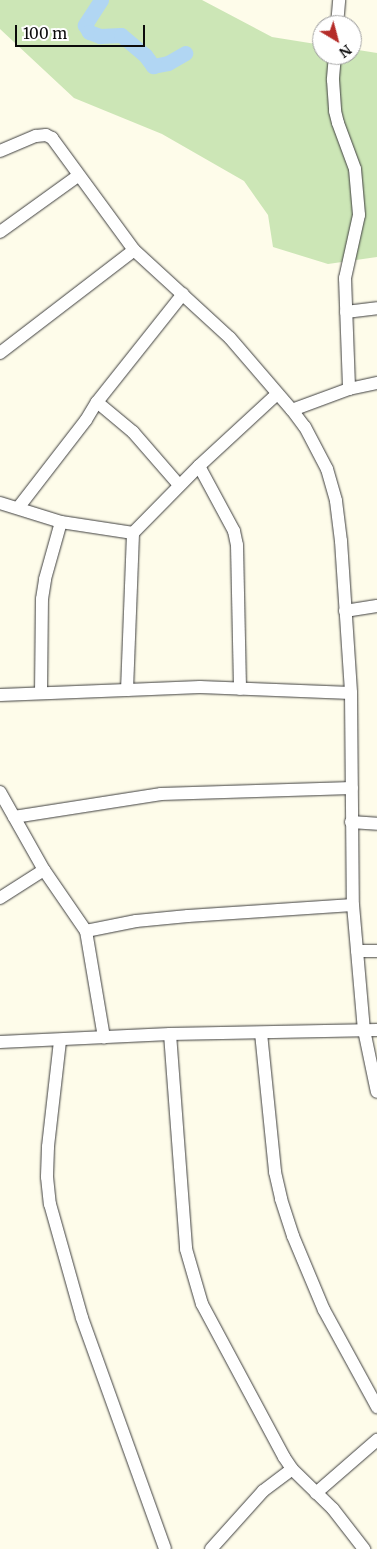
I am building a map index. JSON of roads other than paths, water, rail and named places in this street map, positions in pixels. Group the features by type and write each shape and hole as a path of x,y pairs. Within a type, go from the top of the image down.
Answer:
{"street":[{"path":"337,15 338,0"},
{"path":"334,65 335,111 355,169 359,215 345,278 349,389"},
{"path":"0,151 36,136 46,135 52,138 134,250 230,338 292,410 327,469 334,493 341,541 351,693 353,904 364,1030 377,1092"},
{"path":"0,232 78,176"},
{"path":"0,353 134,250"},
{"path":"18,508 86,420 97,402 183,294"},
{"path":"346,312 377,308"},
{"path":"292,410 349,389 377,383"},
{"path":"127,690 132,532 179,485 277,394"},
{"path":"97,402 133,432 179,485"},
{"path":"199,466 234,531 237,545 240,689"},
{"path":"0,503 61,522 132,532"},
{"path":"41,693 42,599 45,579 61,522"},
{"path":"345,611 377,606"},
{"path":"0,695 200,687 351,693"},
{"path":"14,817 161,794 352,788"},
{"path":"0,792 44,870 86,931 104,1037"},
{"path":"351,822 377,824"},
{"path":"0,898 44,870"},
{"path":"86,931 136,921 353,904"},
{"path":"357,951 377,951"},
{"path":"0,1042 60,1041 170,1034 377,1030"},
{"path":"261,1033 275,1172 281,1200 293,1236 324,1310 377,1408"},
{"path":"170,1034 186,1249 202,1304 223,1347 292,1468 333,1509 364,1549"},
{"path":"60,1041 48,1147 47,1177 50,1204 82,1318 166,1549"},
{"path":"316,1493 377,1440"},
{"path":"211,1549 263,1491 292,1468"}],"waterway":[{"path":"101,0 85,25 89,32 100,36 121,35 145,55 153,66 168,63 185,53"}]}
